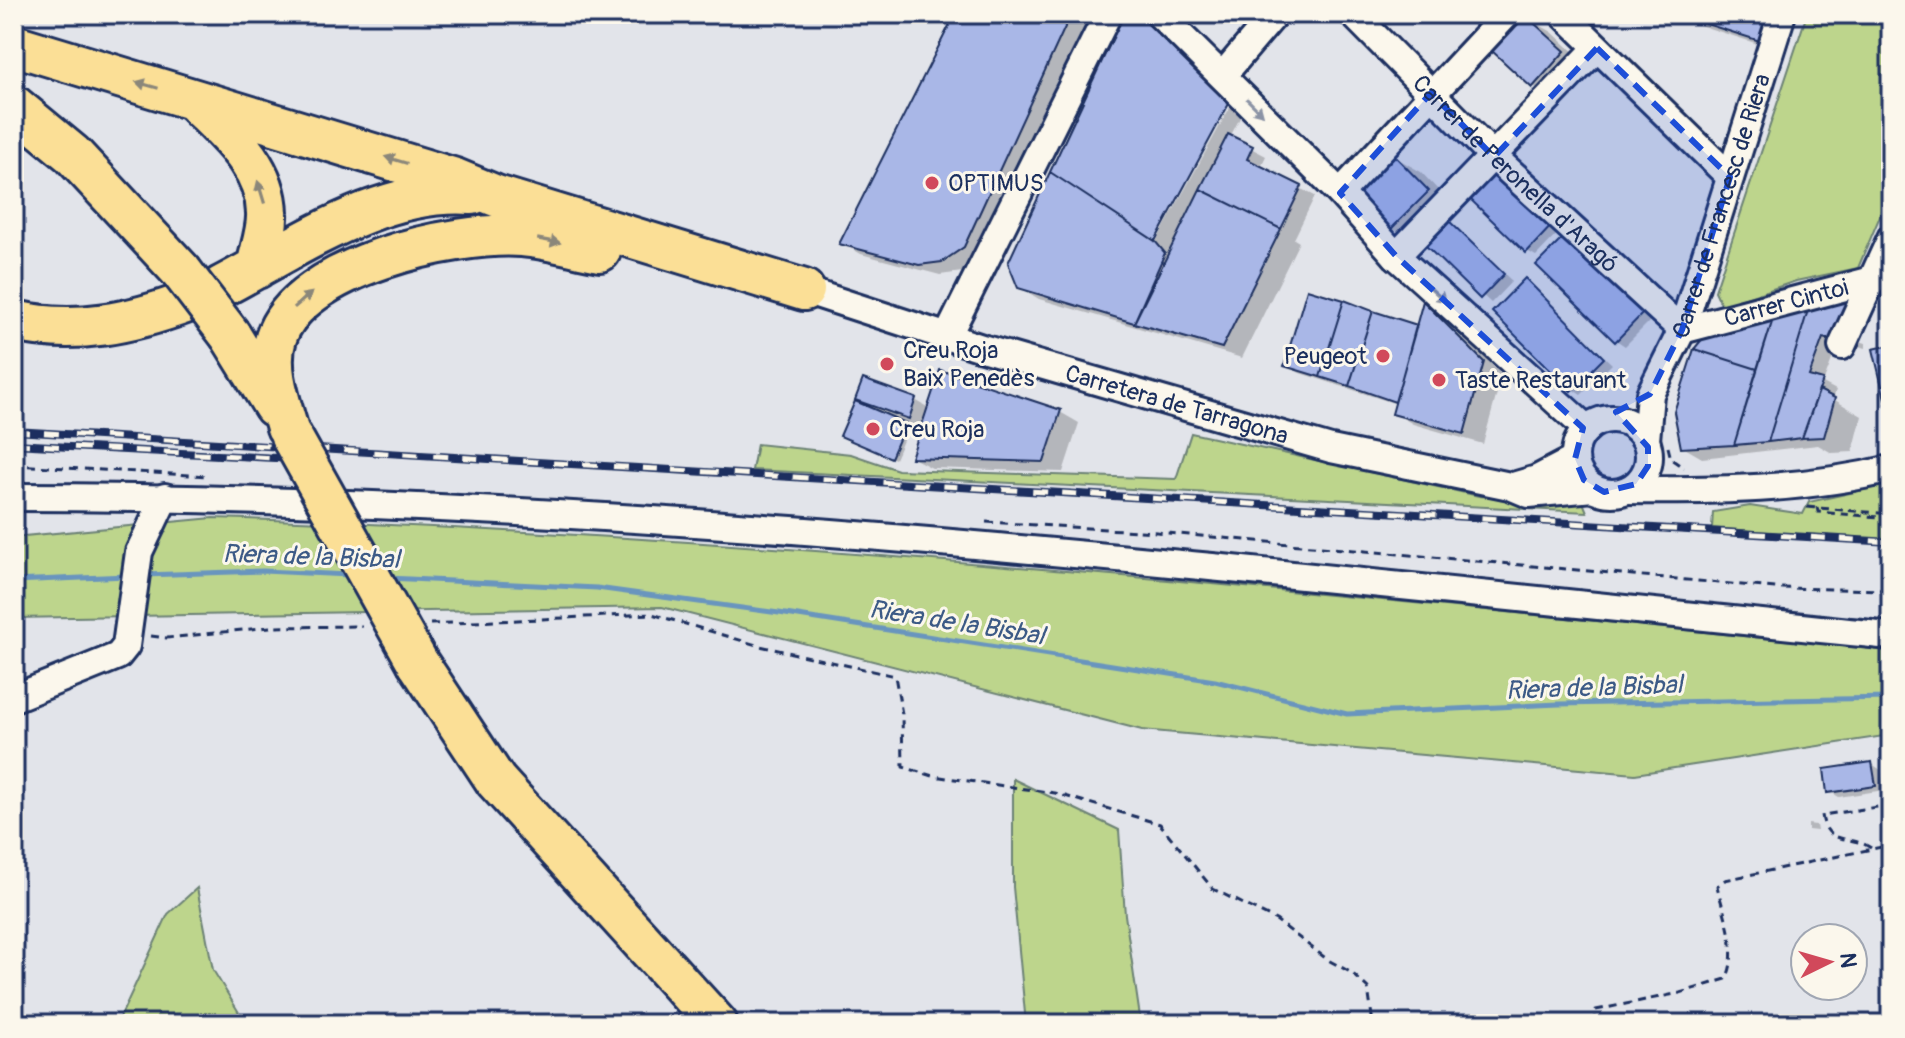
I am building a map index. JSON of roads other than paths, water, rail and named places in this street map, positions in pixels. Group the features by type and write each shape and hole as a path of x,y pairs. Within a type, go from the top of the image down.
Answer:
{"highway":[{"path":"14,45 455,179 496,196 804,290"},
{"path":"189,97 247,154 260,186 267,213 257,268"},
{"path":"14,106 72,154 197,287 289,431 418,663 496,781 717,1024"},
{"path":"14,128 133,217"},
{"path":"14,321 57,328 114,324 197,287 257,268 367,212 400,200 434,194 496,196"},
{"path":"289,431 274,368 274,341 280,325 310,293 367,264 422,247 470,237 522,236 615,253 720,280 804,290"}],"street":[{"path":"948,335 1108,14"},
{"path":"1159,14 1340,193 1396,256 1598,424 1631,424 1690,482"},
{"path":"1223,75 1275,14"},
{"name":"Carrer de Peronella d'Aragó","path":"1353,14 1494,157 1682,330"},
{"path":"1340,193 1507,14"},
{"path":"1563,14 1730,177"},
{"name":"Carrer de Francesc de Riera","path":"1654,446 1650,394 1682,330 1782,14"},
{"path":"1396,256 1597,48"},
{"path":"1842,346 1882,278 1891,238"},
{"name":"Carrer Cintoi","path":"1682,330 1882,278"},
{"name":"Carretera de Tarragona","path":"804,290 1331,449 1510,486 1529,494 1593,488"},
{"path":"1650,394 1580,438 1575,459 1584,480 1593,488 1616,493 1690,482 1844,480 1891,469"},
{"path":"1627,490 1643,476 1654,446"},
{"path":"1510,486 1537,479 1575,459"},
{"path":"14,497 340,502 930,541 1891,636"},
{"path":"14,698 118,656 126,646 139,552 165,497"}],"waterway":[{"name":"Riera de la Bisbal","path":"144,575 263,571 350,575"},
{"name":"Riera de la Bisbal","path":"14,581 126,576"},
{"name":"Riera de la Bisbal","path":"388,578 597,588 779,613 1215,681 1347,714 1559,704 1891,698"}],"railway":[{"path":"14,431 1891,542"},
{"path":"14,444 294,459"}],"place":[{"name":"OPTIMUS","path":"932,183"},
{"name":"Peugeot","path":"1383,356"},
{"name":"Creu Roja Baix Penedès","path":"887,364"},
{"name":"Taste Restaurant","path":"1439,380"},
{"name":"Creu Roja","path":"873,429"}]}
